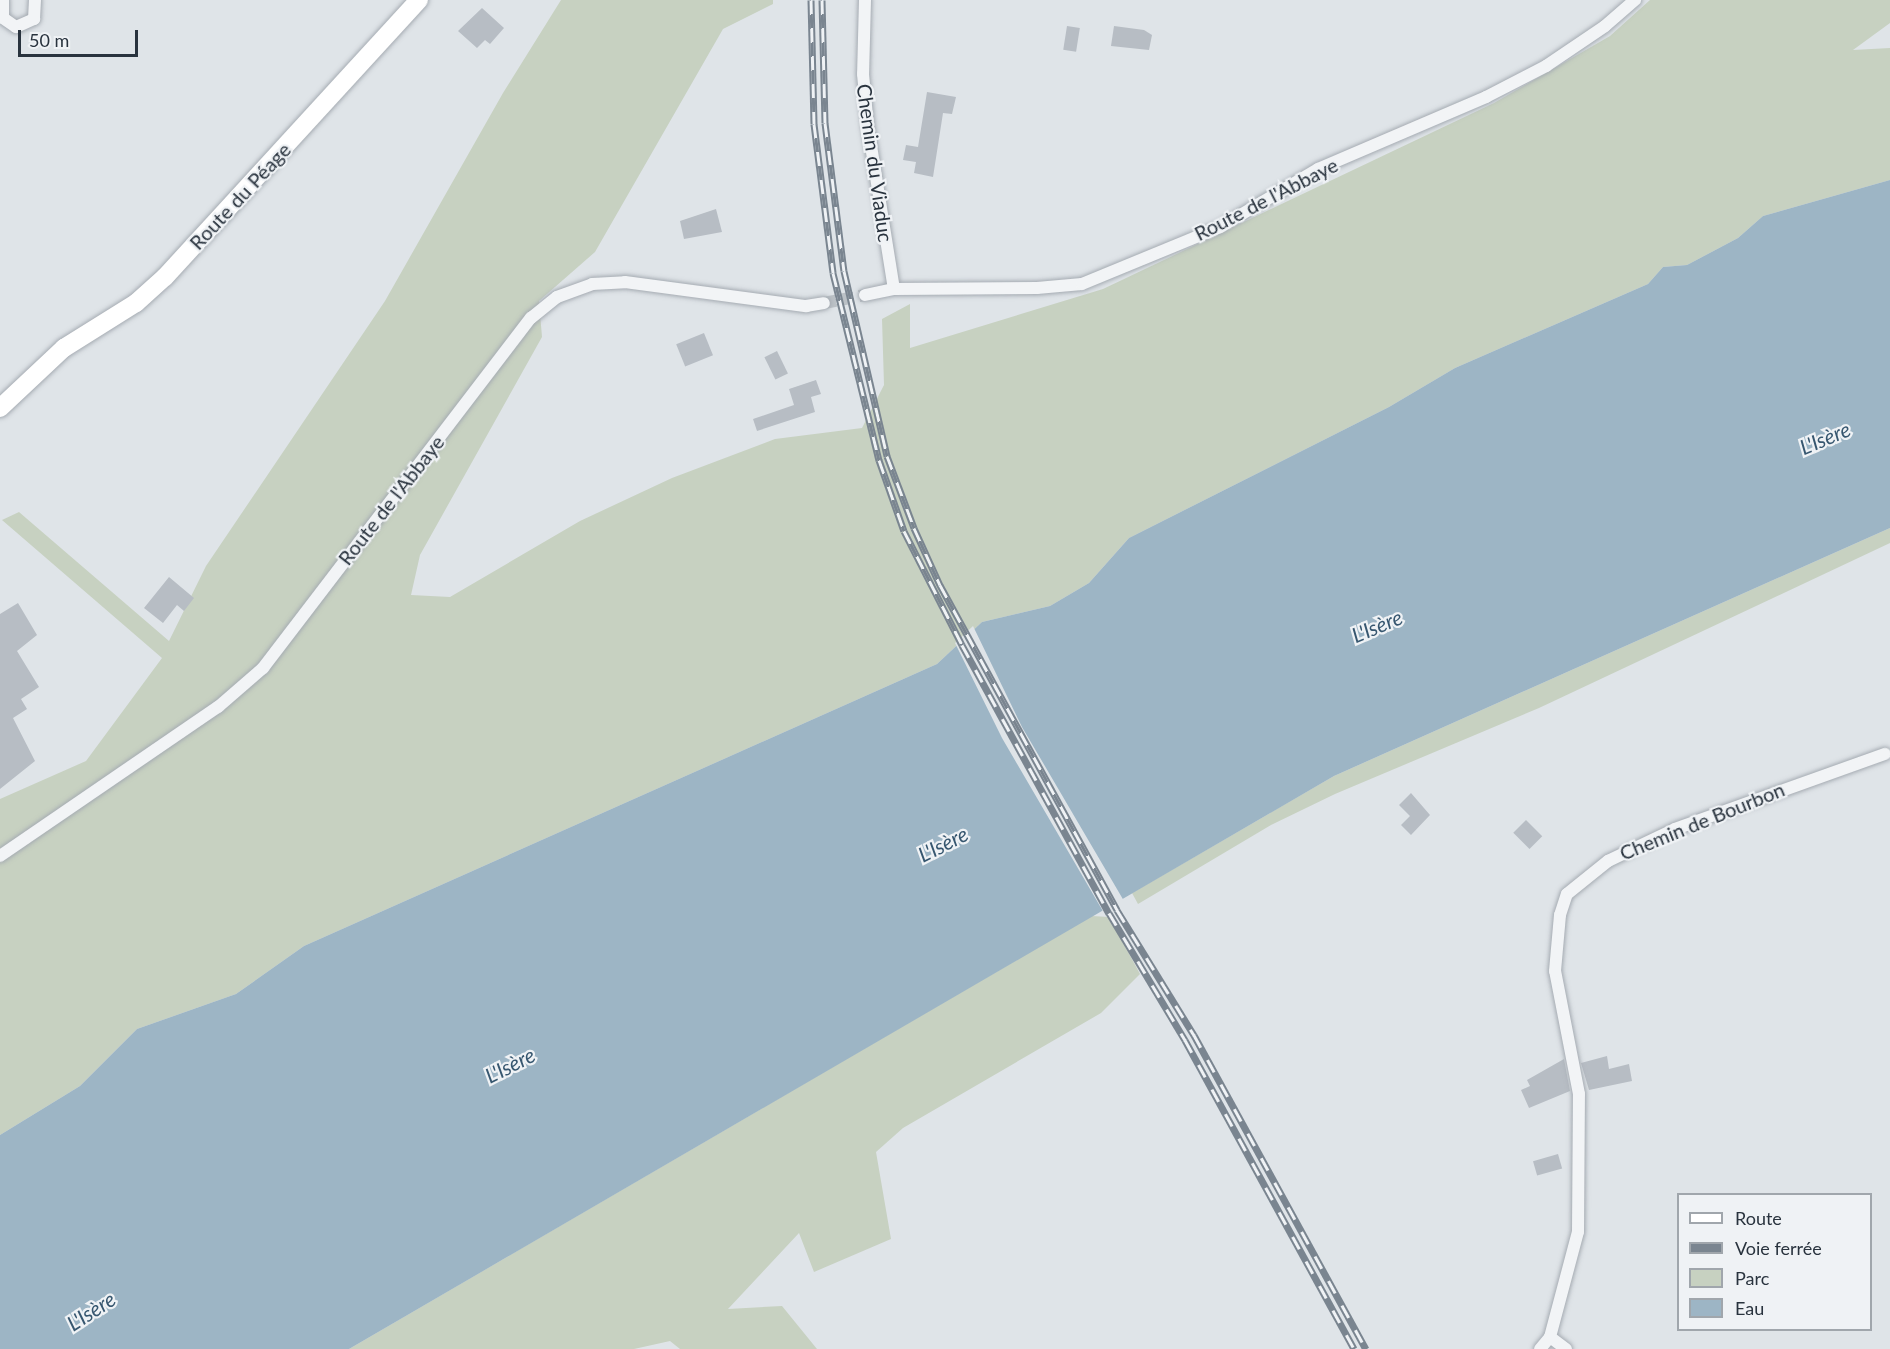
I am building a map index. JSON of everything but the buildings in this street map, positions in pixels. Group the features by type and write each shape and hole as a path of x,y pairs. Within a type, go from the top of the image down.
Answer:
{"street":[{"path":"3,0 3,18 16,27 34,19 35,0"},
{"name":"Route du Péage","path":"0,392 40,368 136,303 165,277 418,0"},
{"name":"Chemin du Viaduc","path":"865,0 863,74 868,128 894,289"},
{"name":"Route de l'Abbaye","path":"865,295 894,289 1037,288 1082,284 1220,226 1318,170 1506,87 1556,59 1635,0"},
{"name":"Route de l'Abbaye","path":"0,856 218,707 263,668 531,318 557,297 592,284 625,282 806,306 824,303"},
{"name":"Route du Péage","path":"0,408 40,368"},
{"name":"Chemin de Bourbon","path":"1550,1337 1574,1255 1580,1204 1579,1094 1555,971 1560,915 1567,894 1608,861 1675,829 1885,754"},
{"path":"1540,1349 1550,1337 1566,1349"}],"green space":[{"path":"561,0 773,0 773,4 723,29 595,252 539,301 542,337 420,555 411,595 450,597 580,521 672,478 775,439 862,428 884,385 882,319 910,304 910,348 1103,289 1494,103 1610,36 1650,0 1890,0 1890,23 1853,50 1890,48 1890,180 1763,216 1738,238 1687,265 1663,267 1648,284 1455,368 1389,407 1129,538 1089,583 1050,606 982,622 937,664 304,946 236,994 137,1029 80,1086 0,1135 0,799 86,761 162,658 2,520 19,512 169,641 206,566 385,301 503,93"},
{"path":"1890,528 1890,543 1539,708 1335,794 1271,825 1138,904 1132,893 1334,776"},
{"path":"1092,916 1109,917 1140,974 1101,1013 903,1128 876,1152 891,1239 814,1272 799,1233 728,1309 782,1306 817,1349 680,1349 670,1341 634,1349 349,1349"}],"water":[{"name":"L'Isère","path":"1890,180 1890,528 1334,776 349,1349 0,1349 0,1135 80,1086 137,1029 236,994 304,946 937,664 982,622 1050,606 1089,583 1129,538 1389,407 1455,368 1648,284 1663,267 1687,265 1738,238 1763,216"}],"pier":[{"path":"973,626 1022,727 1124,901 1104,913 1002,738 955,643"}],"tunnel":[{"path":"824,303 865,295"}],"railway":[{"path":"811,0 814,124 833,273 879,460 904,531 962,645 1109,913 1185,1040 1354,1349"},
{"path":"822,0 825,123 844,271 887,456 914,528 940,585 1117,910 1194,1035 1366,1349"}]}
